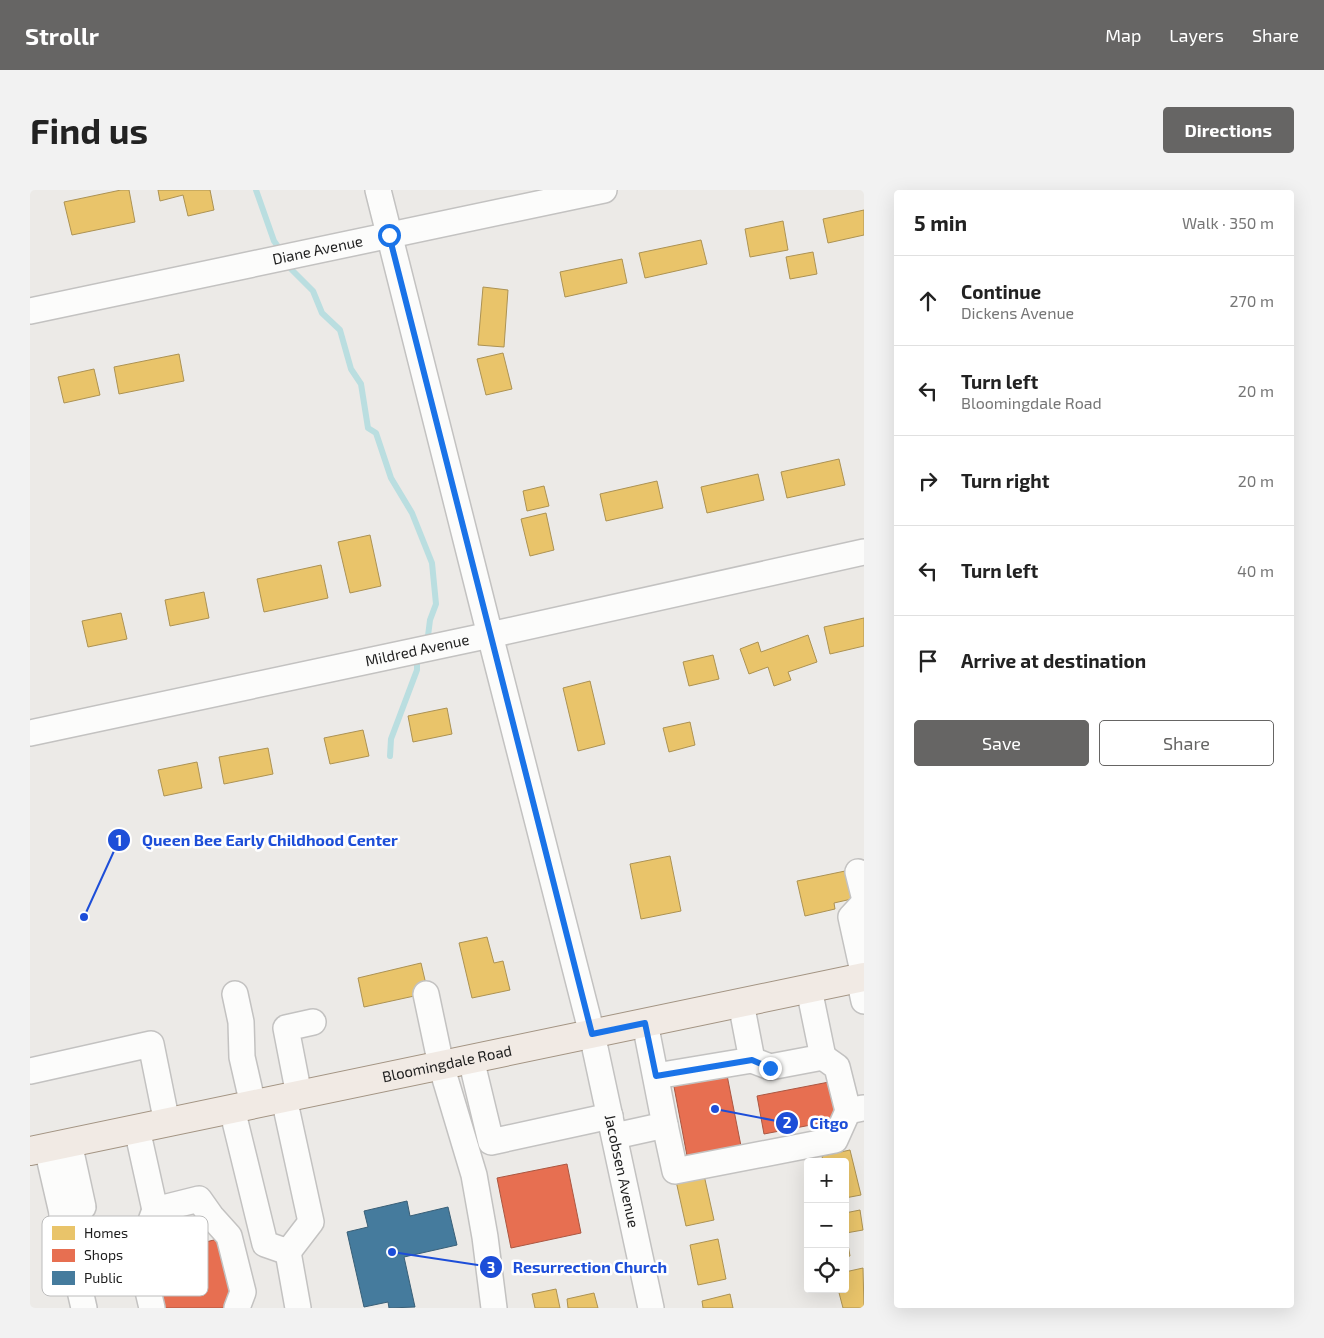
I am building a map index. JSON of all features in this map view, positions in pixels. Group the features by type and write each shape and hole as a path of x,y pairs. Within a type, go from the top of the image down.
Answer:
{"main road":[{"name":"Bloomingdale Road","path":"41,1148 809,989 863,983"}],"street":[{"name":"Jacobsen Avenue","path":"378,190 592,1034 651,1308"},
{"name":"Diane Avenue","path":"30,311 604,190"},
{"name":"Mildred Avenue","path":"30,733 490,635 864,552"},
{"path":"858,872 864,896"},
{"path":"863,983 851,918 864,904"},
{"path":"645,1023 675,1171 835,1140 856,1109 837,1067 823,1057 809,989"},
{"path":"235,994 241,1022 242,1107 265,1244 288,1252"},
{"path":"426,994 441,1065 474,1175 485,1237 494,1308"},
{"path":"741,1003 752,1060"},
{"path":"298,1308 288,1252 311,1222 292,1097 286,1028 314,1022"},
{"path":"30,1071 151,1044 167,1123"},
{"path":"656,1076 752,1060 770,1068 823,1057"},
{"path":"471,1059 491,1142 612,1126 665,1125"},
{"path":"137,1129 155,1210 153,1216"},
{"path":"41,1148 83,1207 62,1214 62,1216"},
{"path":"155,1210 199,1199 229,1236 243,1292 237,1308"}],"building: Homes":[{"path":"129,190 135,222 72,235 64,202"},
{"path":"158,190 210,190 214,210 188,216 183,195 160,201"},
{"path":"864,210 864,235 828,243 823,219"},
{"path":"783,221 788,250 750,257 745,229"},
{"path":"701,240 707,264 645,278 639,253"},
{"path":"813,252 817,274 790,279 786,257"},
{"path":"622,259 627,283 565,297 560,272"},
{"path":"483,287 508,290 504,347 478,345"},
{"path":"503,353 512,389 486,395 477,359"},
{"path":"179,354 184,381 119,394 114,367"},
{"path":"94,369 100,395 64,403 58,377"},
{"path":"839,459 845,485 787,498 781,472"},
{"path":"758,474 764,500 707,513 701,487"},
{"path":"657,481 663,508 606,521 600,494"},
{"path":"544,486 549,506 527,511 523,491"},
{"path":"546,513 554,550 530,556 521,519"},
{"path":"370,535 381,586 350,593 338,542"},
{"path":"321,565 328,598 264,612 257,579"},
{"path":"204,592 209,618 170,626 165,600"},
{"path":"121,613 127,639 88,647 82,621"},
{"path":"864,618 864,646 830,654 824,627"},
{"path":"808,635 817,662 788,672 791,680 774,686 768,667 749,674 740,649 758,642 761,652"},
{"path":"713,655 719,679 689,686 683,662"},
{"path":"590,681 605,744 578,751 563,688"},
{"path":"447,708 452,734 413,742 408,716"},
{"path":"690,722 695,745 669,752 663,728"},
{"path":"363,730 369,756 330,764 324,738"},
{"path":"268,748 273,774 224,784 219,757"},
{"path":"197,762 202,788 164,796 158,770"},
{"path":"670,856 681,911 641,919 630,864"},
{"path":"850,870 856,898 834,903 835,909 805,916 797,881"},
{"path":"487,937 494,963 503,961 510,990 472,998 459,943"},
{"path":"421,963 428,993 364,1007 358,978"},
{"path":"850,1150 861,1195 849,1197 849,1158 822,1158 822,1156"},
{"path":"704,1175 714,1220 686,1226 676,1181"},
{"path":"860,1210 863,1230 849,1232 849,1212"},
{"path":"718,1239 726,1279 698,1285 690,1245"},
{"path":"863,1268 864,1308 843,1308 839,1293 849,1293 849,1271"},
{"path":"556,1289 560,1308 535,1308 532,1294"},
{"path":"594,1293 598,1308 568,1308 567,1299"},
{"path":"730,1294 733,1308 703,1308 702,1301"}],"building: Shops":[{"path":"725,1065 742,1151 688,1161 672,1076"},
{"path":"829,1082 837,1120 764,1134 757,1096"},
{"path":"567,1164 581,1233 511,1248 497,1178"},
{"path":"226,1237 234,1308 161,1308 158,1296 208,1296 208,1241"}],"building: Public":[{"path":"407,1201 410,1216 448,1207 457,1245 404,1257 415,1307 389,1308 388,1302 364,1307 347,1232 368,1227 364,1211"}],"waterway":[{"path":"256,190 274,241 279,248"},
{"path":"291,269 313,291 322,313 340,330 351,369 361,384 368,428 376,433 391,478 412,513 432,563 436,604 430,620 428,636"},
{"path":"390,756 391,739 417,670 417,660"}],"place":[{"name":"Queen Bee Early Childhood Center","path":"84,917"},
{"name":"Citgo","path":"715,1109"},
{"name":"Resurrection Church","path":"392,1252"}],"route":[{"path":"389,235 592,1034 645,1023 656,1076 752,1060 770,1068"}]}
